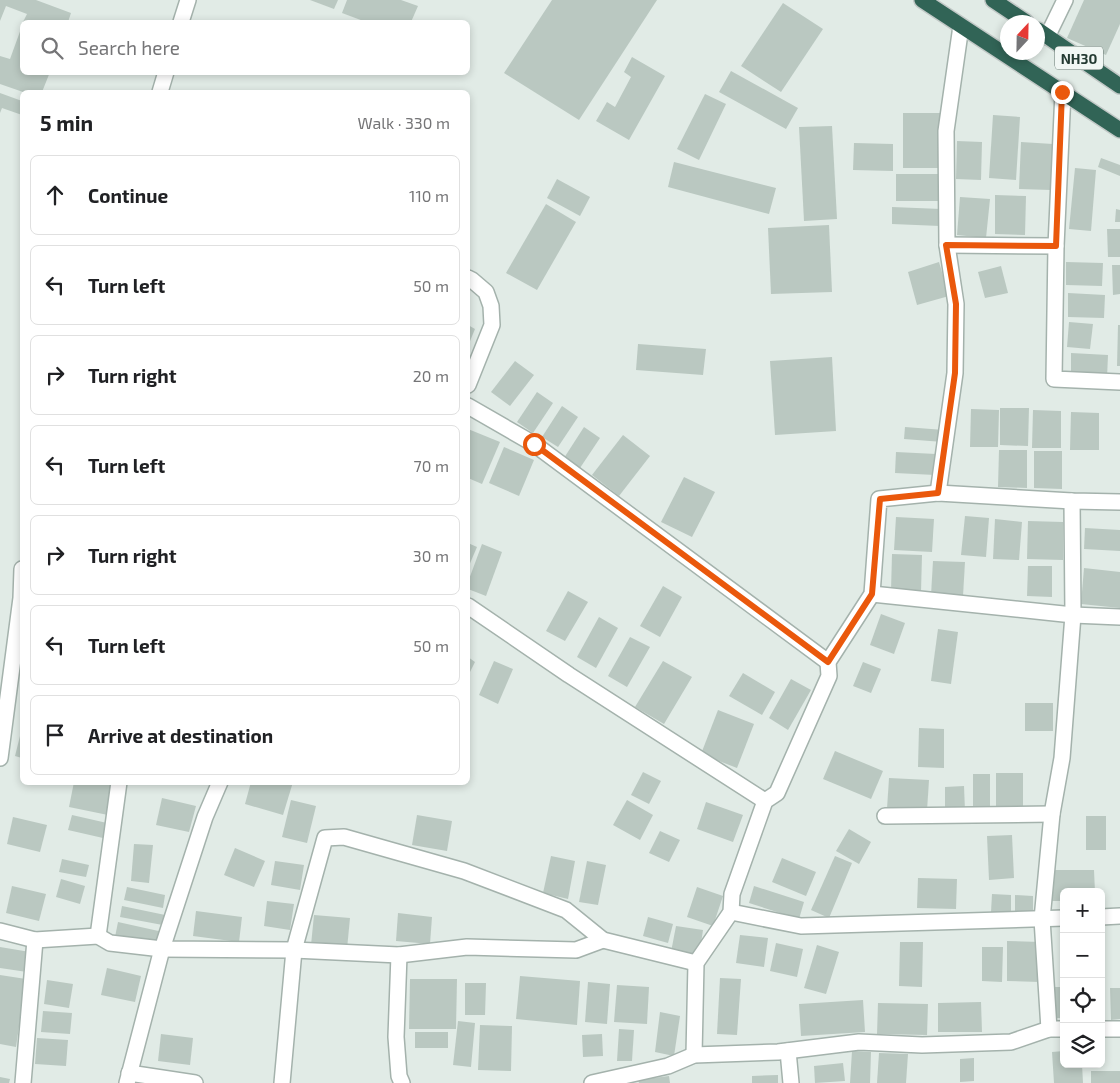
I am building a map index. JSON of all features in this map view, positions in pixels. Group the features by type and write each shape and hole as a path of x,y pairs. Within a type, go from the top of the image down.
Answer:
{"highway":[{"name":"NH30","path":"922,0 1120,130"},
{"path":"993,0 1016,15"},
{"name":"NH30","path":"1045,35 1120,86"}],"street":[{"path":"182,20 188,0"},
{"path":"1045,29 1065,0"},
{"path":"938,493 955,373 956,304 946,245 946,131 961,26"},
{"path":"161,90 165,75"},
{"path":"1062,92 1056,246 1054,379 1120,382"},
{"path":"946,245 1056,246"},
{"path":"470,279 486,292 491,306 492,325 470,380"},
{"path":"470,407 534,444 828,662"},
{"path":"694,1055 696,963 731,912 732,894 766,801 777,793 829,676 828,662 872,594 880,499 938,493 1120,502"},
{"path":"592,1083 668,1066 694,1055 788,1051 859,1042 922,1045 1010,1042 1056,1029 1042,919 1052,814 1062,758 1073,615 1072,501"},
{"path":"872,594 1073,615 1120,617"},
{"path":"0,758 20,606"},
{"path":"470,607 568,675 766,801"},
{"path":"98,936 119,785"},
{"path":"195,1083 128,1078 162,949 205,817 219,785"},
{"path":"885,816 1052,814"},
{"path":"282,1083 294,950 324,838 344,837 464,871 566,910 603,940 696,963"},
{"path":"731,912 801,926 1060,918"},
{"path":"1105,917 1120,916"},
{"path":"0,931 36,940 98,936 110,943 162,949 294,950 399,955 467,947 576,950 603,940"},
{"path":"23,1083 36,940"},
{"path":"399,955 396,1037 399,1076 402,1083"},
{"path":"1105,1029 1120,1029"},
{"path":"788,1051 791,1083"}],"building":[{"path":"0,0 36,0 71,13 69,20 24,20 27,14 6,6 0,21"},
{"path":"310,0 338,0 334,9"},
{"path":"347,0 401,0 418,6 412,20 361,20 342,13"},
{"path":"552,0 657,0 579,120 504,73"},
{"path":"1084,0 1120,0 1120,24 1106,55 1067,38"},
{"path":"783,3 823,29 781,92 741,66"},
{"path":"20,32 20,75 49,75 43,90 20,91 0,84 0,56 10,59"},
{"path":"632,57 665,76 629,140 596,121 607,102 615,107 631,77 624,72"},
{"path":"731,71 798,108 786,129 719,92"},
{"path":"0,93 20,100 20,114 2,108 0,113"},
{"path":"705,94 726,104 699,160 677,149"},
{"path":"903,113 940,113 940,168 903,168"},
{"path":"993,115 1020,117 1016,180 989,178"},
{"path":"832,126 837,219 804,221 799,127"},
{"path":"957,141 982,142 981,180 956,179"},
{"path":"1021,142 1053,144 1051,190 1019,189"},
{"path":"854,143 893,144 893,171 853,170"},
{"path":"1101,158 1120,165 1120,176 1098,167"},
{"path":"674,162 776,188 769,214 668,187"},
{"path":"1075,168 1096,170 1091,231 1069,229"},
{"path":"896,174 939,174 940,201 896,201"},
{"path":"557,179 590,197 580,216 547,198"},
{"path":"995,195 1026,196 1025,235 995,234"},
{"path":"960,197 990,199 986,238 957,235"},
{"path":"546,204 576,222 537,290 506,273"},
{"path":"892,207 941,209 940,226 892,224"},
{"path":"1116,209 1120,210 1120,222 1115,222"},
{"path":"829,225 832,292 771,294 768,228"},
{"path":"1107,229 1120,229 1120,257 1108,257"},
{"path":"939,262 949,296 917,305 908,272"},
{"path":"1066,262 1103,263 1102,286 1066,285"},
{"path":"1112,265 1120,265 1120,294 1113,295"},
{"path":"1001,266 1008,293 985,298 978,272"},
{"path":"1068,293 1105,295 1104,318 1068,317"},
{"path":"1069,322 1093,324 1090,349 1067,347"},
{"path":"1118,325 1120,325 1120,366 1117,366"},
{"path":"470,326 475,329 470,341"},
{"path":"638,344 706,349 703,375 636,370"},
{"path":"1071,353 1108,355 1107,378 1071,377"},
{"path":"832,357 836,431 775,435 770,361"},
{"path":"515,361 534,375 510,406 491,392"},
{"path":"537,392 553,403 533,433 517,422"},
{"path":"562,406 578,417 558,447 542,437"},
{"path":"1000,408 1029,408 1028,446 1000,445"},
{"path":"971,409 999,410 998,447 970,447"},
{"path":"1033,410 1061,411 1061,448 1032,448"},
{"path":"1071,412 1099,413 1099,450 1070,450"},
{"path":"584,427 600,438 580,468 564,458"},
{"path":"905,427 944,430 943,442 904,439"},
{"path":"470,430 500,442 482,484 470,479"},
{"path":"623,435 650,456 619,496 592,475"},
{"path":"504,447 534,460 519,496 489,483"},
{"path":"999,450 1027,450 1027,488 998,487"},
{"path":"1034,451 1062,451 1062,489 1034,488"},
{"path":"896,452 936,454 935,475 895,473"},
{"path":"684,477 715,492 692,537 661,522"},
{"path":"965,516 989,518 986,557 961,555"},
{"path":"896,517 934,519 932,552 894,550"},
{"path":"995,519 1022,522 1019,560 993,559"},
{"path":"1028,521 1063,522 1063,560 1027,559"},
{"path":"1085,528 1120,530 1120,551 1084,549"},
{"path":"470,544 477,547 470,563"},
{"path":"482,544 502,552 486,596 470,590 470,577"},
{"path":"892,554 922,555 921,592 891,591"},
{"path":"933,561 965,562 963,596 931,595"},
{"path":"1028,566 1052,566 1052,597 1027,596"},
{"path":"1084,568 1120,572 1120,608 1081,604"},
{"path":"663,586 682,597 660,637 640,626"},
{"path":"568,591 588,602 565,641 546,631"},
{"path":"881,614 905,623 894,654 870,645"},
{"path":"599,617 618,628 596,668 577,657"},
{"path":"938,629 958,632 951,684 931,681"},
{"path":"630,637 650,647 627,687 608,676"},
{"path":"470,658 475,662 470,672"},
{"path":"494,661 513,669 498,704 479,695"},
{"path":"663,661 692,677 664,724 635,707"},
{"path":"863,662 881,669 871,693 853,686"},
{"path":"743,673 775,692 762,715 729,696"},
{"path":"791,679 811,690 788,730 769,718"},
{"path":"1025,703 1053,703 1053,731 1025,731"},
{"path":"718,710 754,724 737,768 701,754"},
{"path":"919,728 944,729 944,768 918,767"},
{"path":"20,736 20,757 15,756"},
{"path":"835,751 883,771 871,799 823,779"},
{"path":"643,772 661,781 649,804 631,795"},
{"path":"996,773 1023,773 1023,812 996,812"},
{"path":"973,774 990,774 990,813 973,812"},
{"path":"889,778 929,780 927,811 887,809"},
{"path":"73,785 114,785 108,815 69,807"},
{"path":"250,785 292,785 283,815 245,804"},
{"path":"964,786 965,811 945,811 945,787"},
{"path":"162,798 196,806 189,832 156,825"},
{"path":"291,800 316,806 307,843 282,837"},
{"path":"627,800 653,815 640,840 613,825"},
{"path":"706,802 743,815 733,842 697,829"},
{"path":"72,815 107,823 103,838 68,830"},
{"path":"417,815 452,821 447,851 412,845"},
{"path":"1086,816 1106,816 1106,850 1086,850"},
{"path":"13,817 47,825 40,852 7,844"},
{"path":"849,829 871,842 859,864 836,851"},
{"path":"660,831 680,840 669,862 649,853"},
{"path":"1012,835 1014,878 989,880 987,836"},
{"path":"134,844 153,845 149,883 131,881"},
{"path":"235,848 265,861 254,887 224,875"},
{"path":"551,856 575,861 568,899 543,893"},
{"path":"835,856 852,863 829,918 811,910"},
{"path":"782,858 816,872 806,896 772,882"},
{"path":"62,859 89,865 86,877 59,872"},
{"path":"275,861 304,865 300,890 271,885"},
{"path":"587,861 606,865 598,905 579,902"},
{"path":"1050,870 1094,870 1095,888 1060,888 1060,901 1050,901"},
{"path":"918,878 957,879 956,909 917,908"},
{"path":"61,879 85,886 80,904 56,897"},
{"path":"12,886 46,894 39,921 6,913"},
{"path":"754,886 804,902 799,919 749,903"},
{"path":"127,887 165,895 163,908 124,900"},
{"path":"697,887 723,896 713,926 687,917"},
{"path":"992,894 1011,895 1011,912 991,912"},
{"path":"1015,895 1033,896 1033,912 1015,912"},
{"path":"267,901 294,904 290,930 264,926"},
{"path":"122,906 170,916 168,926 120,917"},
{"path":"196,911 242,917 239,942 193,936"},
{"path":"398,913 432,917 430,944 396,941"},
{"path":"314,915 350,918 347,949 311,945"},
{"path":"648,917 673,924 668,943 643,936"},
{"path":"118,922 163,932 160,947 115,937"},
{"path":"676,926 703,930 699,956 671,952"},
{"path":"740,935 768,938 764,967 736,963"},
{"path":"1007,941 1041,942 1040,982 1007,981"},
{"path":"900,942 923,942 922,987 899,986"},
{"path":"776,943 803,949 797,977 770,971"},
{"path":"817,945 839,952 826,994 804,988"},
{"path":"0,947 30,952 27,972 0,968"},
{"path":"982,947 1003,947 1002,982 982,981"},
{"path":"107,968 141,976 135,1002 101,995"},
{"path":"0,975 26,979 16,1047 0,1044"},
{"path":"520,976 580,981 577,1025 516,1019"},
{"path":"720,978 741,979 737,1035 717,1034"},
{"path":"410,979 457,979 456,1029 409,1029"},
{"path":"47,980 73,984 69,1008 44,1004"},
{"path":"588,982 610,984 607,1024 585,1022"},
{"path":"465,983 486,983 485,1015 465,1015"},
{"path":"617,985 649,987 647,1024 614,1022"},
{"path":"1055,987 1060,987 1060,1018 1055,1018"},
{"path":"1110,988 1120,988 1120,1019 1111,1020"},
{"path":"863,1000 865,1032 801,1036 799,1004"},
{"path":"981,1002 982,1032 938,1032 938,1003"},
{"path":"878,1003 928,1004 927,1035 877,1034"},
{"path":"43,1011 72,1013 70,1034 41,1032"},
{"path":"660,1012 680,1016 674,1056 655,1052"},
{"path":"458,1021 475,1023 471,1067 453,1065"},
{"path":"480,1025 512,1026 511,1071 478,1070"},
{"path":"619,1029 634,1030 632,1061 617,1061"},
{"path":"415,1032 448,1032 448,1048 415,1048"},
{"path":"161,1034 193,1038 190,1065 158,1061"},
{"path":"602,1034 603,1056 583,1057 582,1035"},
{"path":"37,1038 68,1040 66,1066 35,1064"},
{"path":"852,1051 871,1052 870,1083 850,1083"},
{"path":"1060,1051 1060,1068 1082,1068 1083,1083 1054,1083 1052,1052"},
{"path":"879,1053 908,1054 906,1083 877,1083"},
{"path":"974,1058 974,1081 960,1082 960,1059"},
{"path":"843,1063 845,1081 815,1083 814,1066"},
{"path":"1091,1071 1120,1071 1120,1083 1091,1083"},
{"path":"778,1075 778,1083 752,1083 752,1076"},
{"path":"669,1076 670,1083 639,1083 638,1080"},
{"path":"0,1077 10,1079 9,1083 0,1083"}],"route":[{"path":"534,444 828,662 872,594 880,499 938,493 955,373 956,304 946,245 1056,246 1062,92"}]}
